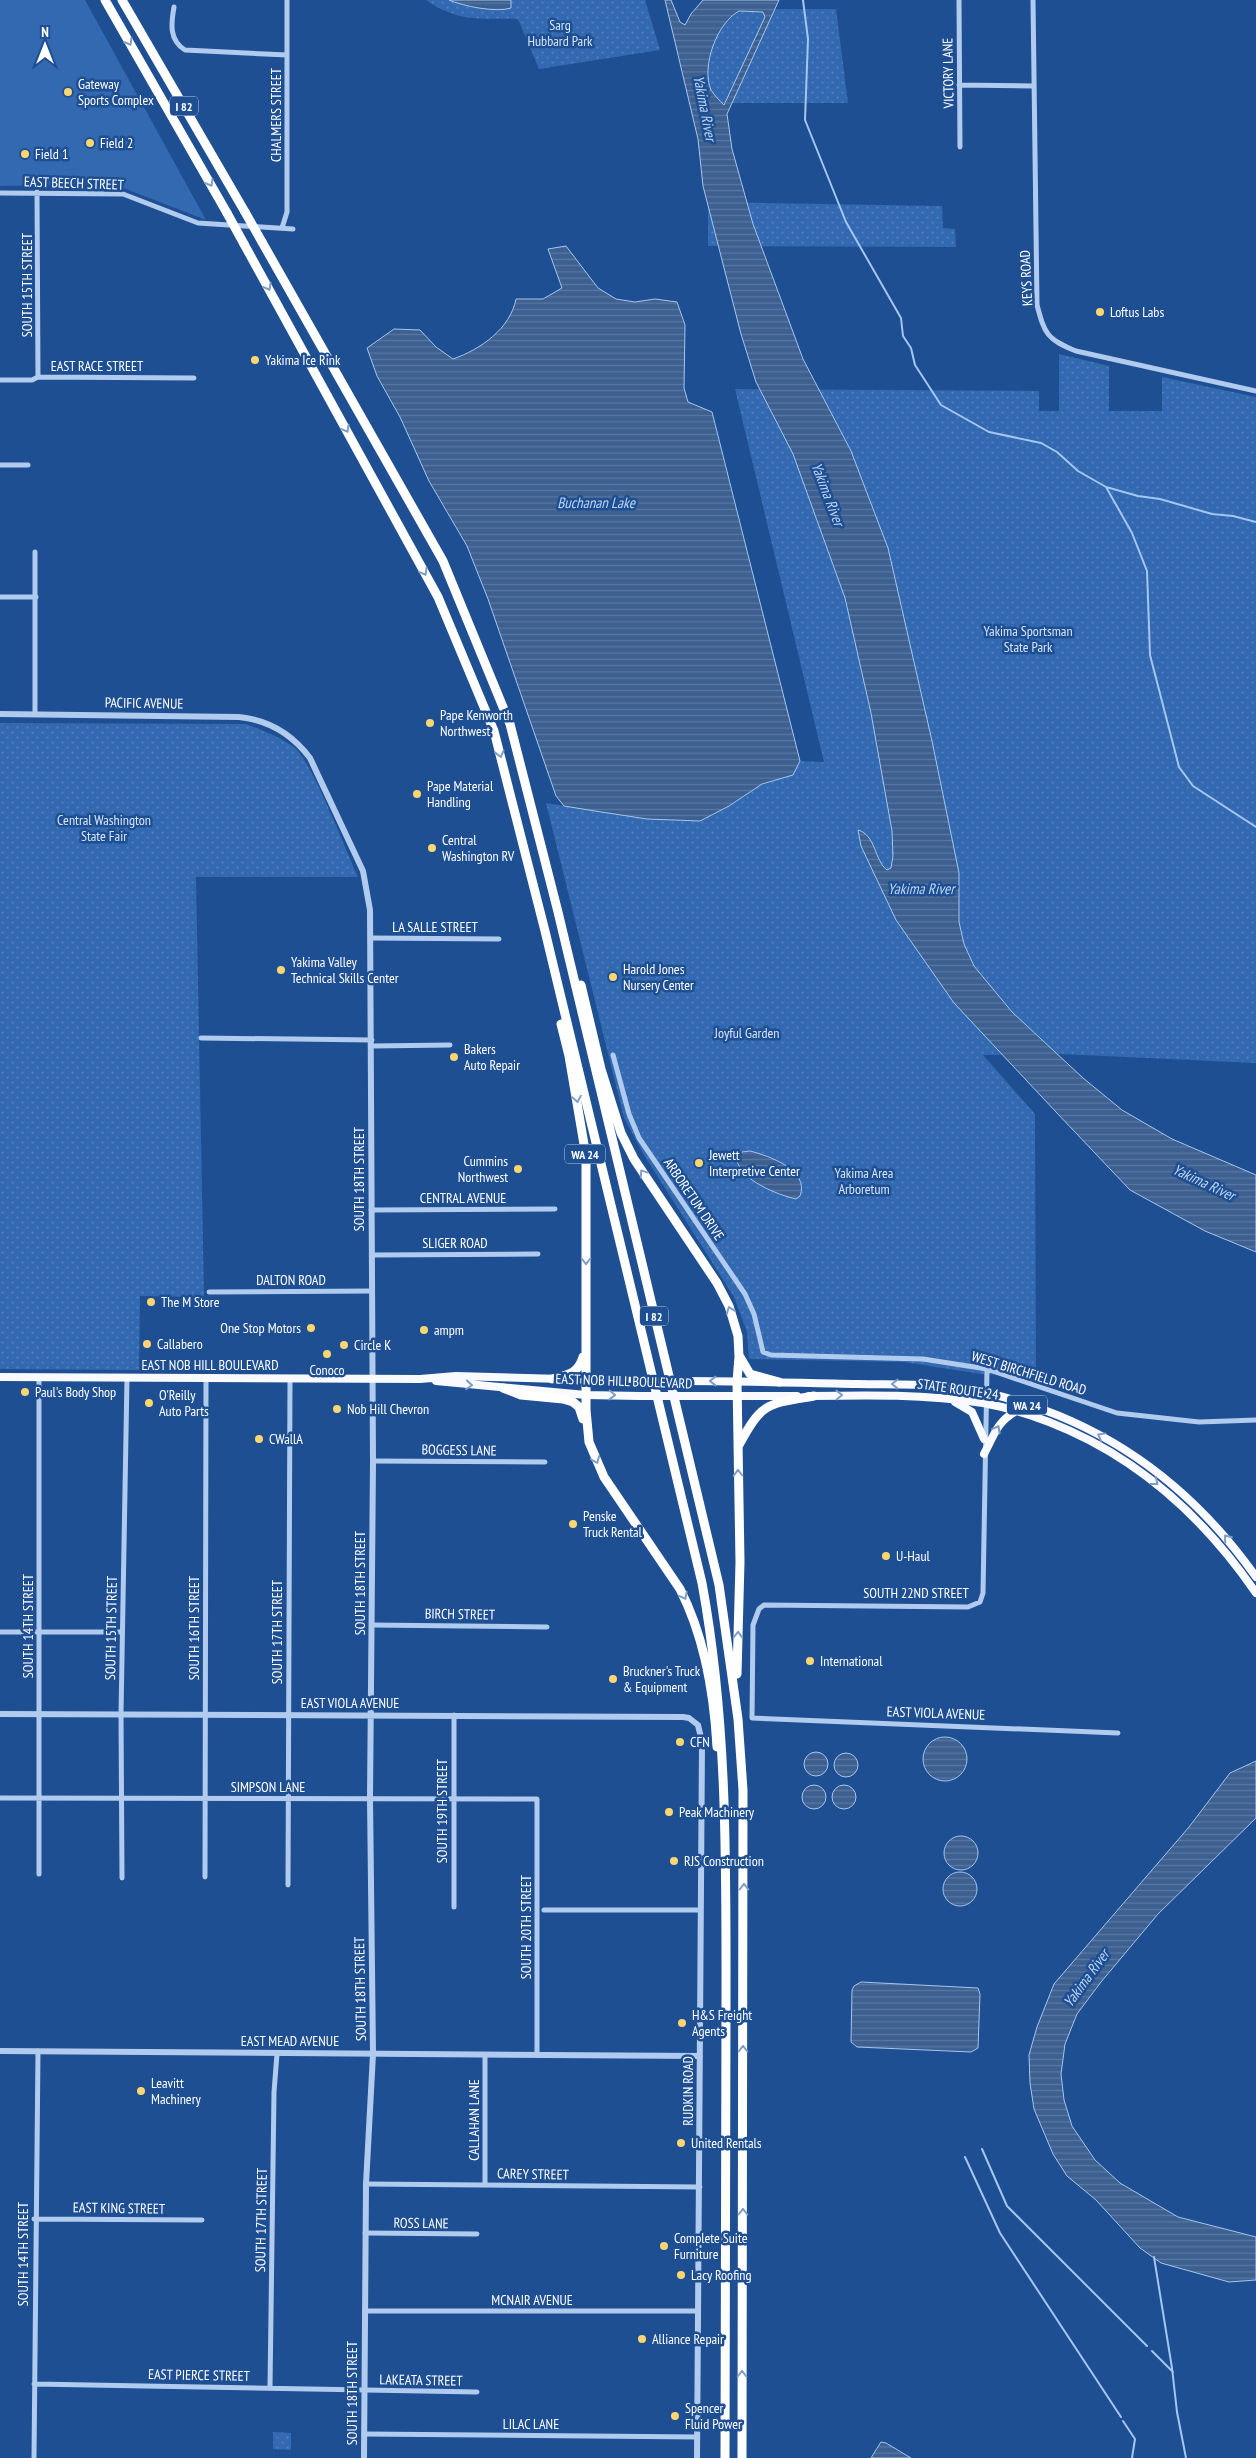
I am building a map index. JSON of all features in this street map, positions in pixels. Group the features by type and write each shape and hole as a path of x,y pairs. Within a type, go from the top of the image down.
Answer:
{"highway":[{"name":"I 82","path":"104,0 227,213 438,598 494,732 545,930 704,1592 711,1636 722,1736 726,1856 725,2458"},
{"name":"I 82","path":"122,0 443,560 510,724 558,912 717,1577 738,1719 743,1790 744,1860 742,2458"},
{"name":"WA 24","path":"558,912 575,963 616,1122 634,1159 717,1284 729,1306 735,1326 740,1357 750,1374 779,1382"},
{"name":"WA 24","path":"545,930 558,1012 569,1056 586,1156 586,1395 589,1442 604,1477 689,1605 706,1655 717,1740 721,1818 726,1856"},
{"path":"552,1379 573,1374 580,1366 586,1350"},
{"path":"738,1719 737,1668 740,1562 737,1381 740,1357"},
{"path":"503,1388 521,1395 563,1399 573,1402 579,1406 589,1442"},
{"name":"WA 24","path":"738,1447 760,1411 775,1403 814,1396"}],"main road":[{"name":"EAST NOB HILL BOULEVARD","path":"0,1377 420,1379 456,1376 636,1381 737,1381"},
{"name":"EAST NOB HILL BOULEVARD","path":"420,1379 586,1395 738,1397"},
{"name":"STATE ROUTE 24","path":"737,1381 921,1385 985,1393 1032,1406 1087,1428 1140,1458 1185,1494 1206,1514 1256,1576"},
{"name":"STATE ROUTE 24","path":"738,1397 885,1394 985,1403 1016,1411 1090,1440 1110,1450 1154,1480 1209,1531 1256,1593"},
{"path":"951,1399 972,1412 984,1439"},
{"path":"984,1454 996,1428 1016,1411"}],"street":[{"name":"CHALMERS STREET","path":"282,228 287,212 287,0"},
{"name":"VICTORY LANE","path":"958,0 960,146"},
{"name":"KEYS ROAD","path":"1034,0 1033,86 1036,304 1042,325 1054,342 1076,351 1256,391"},
{"path":"174,7 171,25 172,34 176,42 185,50 287,55"},
{"path":"959,85 1033,86"},
{"name":"SOUTH 15TH STREET","path":"37,192 38,377"},
{"name":"EAST BEECH STREET","path":"0,193 123,194 198,223 293,229"},
{"name":"EAST RACE STREET","path":"0,380 32,380 38,377 194,378"},
{"path":"0,465 28,465"},
{"path":"35,552 35,714"},
{"path":"0,597 36,597"},
{"name":"PACIFIC AVENUE","path":"0,714 239,717 264,722 285,732"},
{"name":"SOUTH 18TH STREET","path":"285,732 300,744 315,765 363,871 370,903 372,1043 371,1210 373,1255 370,1798 373,2054 366,2184 364,2458"},
{"name":"LA SALLE STREET","path":"371,938 499,939"},
{"path":"201,1038 450,1045"},
{"name":"ARBORETUM DRIVE","path":"613,1055 634,1127 745,1294 754,1314 764,1352"},
{"name":"CENTRAL AVENUE","path":"371,1210 555,1209"},
{"name":"SLIGER ROAD","path":"373,1255 538,1254"},
{"name":"DALTON ROAD","path":"209,1292 372,1291"},
{"name":"WEST BIRCHFIELD ROAD","path":"764,1352 771,1355 923,1358 987,1369 1117,1413 1199,1422 1256,1420"},
{"name":"SOUTH 22ND STREET","path":"752,1718 753,1625 758,1609 764,1605 968,1607 980,1602 984,1593 984,1439 987,1369"},
{"name":"SOUTH 14TH STREET","path":"39,1377 39,1874"},
{"name":"SOUTH 15TH STREET","path":"122,1878 121,1714 127,1378"},
{"name":"SOUTH 16TH STREET","path":"205,1878 206,1378"},
{"name":"SOUTH 17TH STREET","path":"288,1886 287,1715 290,1378"},
{"name":"BOGGESS LANE","path":"373,1461 545,1462"},
{"name":"BIRCH STREET","path":"372,1625 547,1626"},
{"path":"0,1632 122,1632"},
{"name":"EAST VIOLA AVENUE","path":"0,1714 683,1717 689,1718 698,1725"},
{"name":"SOUTH 19TH STREET","path":"454,1716 454,1907"},
{"name":"EAST VIOLA AVENUE","path":"752,1718 1118,1733"},
{"name":"RUDKIN ROAD","path":"697,2458 702,1742 698,1725"},
{"name":"SIMPSON LANE","path":"0,1798 536,1799"},
{"name":"SOUTH 20TH STREET","path":"536,1799 537,2055"},
{"path":"544,1910 700,1910"},
{"name":"EAST MEAD AVENUE","path":"0,2051 700,2056"},
{"name":"SOUTH 14TH STREET","path":"34,2458 34,2219 38,2051"},
{"name":"SOUTH 17TH STREET","path":"270,2387 274,2092 277,2054"},
{"name":"CALLAHAN LANE","path":"485,2055 485,2184"},
{"name":"CAREY STREET","path":"366,2184 700,2187"},
{"name":"EAST KING STREET","path":"34,2219 202,2220"},
{"name":"ROSS LANE","path":"365,2233 476,2234"},
{"name":"MCNAIR AVENUE","path":"365,2311 698,2311"},
{"name":"EAST PIERCE STREET","path":"34,2384 270,2387 364,2391"},
{"name":"LAKEATA STREET","path":"364,2391 477,2392"},
{"name":"LILAC LANE","path":"364,2434 697,2437"}],"green space":[{"name":"Gateway Sports Complex","path":"0,0 85,0 206,220 113,184 0,186"},
{"name":"Sarg Hubbard Park","path":"426,0 645,0 660,50 539,69 518,19 482,19 460,16 449,13"},
{"path":"707,9 836,9 848,103 708,103"},
{"path":"708,202 942,206 943,228 955,229 956,247 708,246"},
{"name":"Yakima Sportsman State Park","path":"1059,354 1109,366 1109,411 1162,411 1162,377 1256,397 1256,1063 1061,1054 983,1055 1035,1114 1036,1378 981,1374 904,1362 749,1359 747,1332 734,1297 644,1155 624,1118 546,803 647,819 700,821 729,806 762,784 793,775 800,761 824,762 735,389 1039,391 1039,411 1059,411"},
{"name":"Central Washington State Fair","path":"0,723 246,724 278,737 295,748 311,771 358,877 196,877 204,1297 140,1296 139,1370 0,1369"},
{"path":"273,2432 291,2433 291,2450 273,2449"}],"water":[{"path":"449,0 511,0 511,8 497,10 480,8"},
{"name":"Yakima River","path":"665,0 671,0 680,22 685,25 691,14 703,0 779,0 727,114 732,149 753,224 803,359 851,451 888,548 932,741 959,873 959,922 964,944 974,966 1012,1012 1083,1078 1122,1110 1172,1139 1256,1175 1256,1252 1205,1231 1130,1190 954,1003 896,920 861,846 858,830 864,833 872,842 883,866 887,870 891,868 893,856 892,831 871,713 845,598 793,454 756,382 741,334 703,186 698,139","holes":["739,11 763,12 765,17 724,105 711,90 708,80 708,69 713,46 724,25"]},
{"name":"Buchanan Lake","path":"566,246 598,288 616,299 635,302 655,299 677,302 685,325 684,388 688,402 712,412 800,761 793,775 762,784 729,806 700,821 647,819 564,806 556,796 488,599 467,546 429,481 400,417 377,376 367,348 394,329 420,330 436,347 453,359 474,350 501,329 513,310 516,299 543,299 562,288 548,249"},
{"path":"750,1151 767,1156 794,1172 802,1187 800,1196 796,1199 770,1190 745,1174 737,1160 742,1152"},
{"path":"945,1737 957,1741 963,1747 967,1759 963,1771 957,1777 945,1781 933,1777 927,1771 923,1759 927,1747 933,1741"},
{"path":"816,1752 821,1753 827,1759 827,1769 821,1775 816,1776 811,1775 805,1769 804,1764 805,1759 811,1753"},
{"path":"846,1753 851,1754 857,1760 857,1770 851,1776 846,1777 841,1776 835,1770 834,1765 835,1760 841,1754"},
{"name":"Yakima River","path":"1256,1761 1256,1818 1158,1914 1101,1982 1077,2014 1065,2044 1061,2074 1064,2100 1072,2126 1095,2160 1120,2183 1178,2217 1256,2237 1256,2280 1229,2282 1161,2263 1140,2248 1096,2200 1067,2176 1053,2154 1034,2109 1030,2083 1029,2055 1037,2027 1054,1984 1189,1827 1230,1773"},
{"path":"814,1785 819,1786 825,1792 825,1802 819,1808 814,1809 809,1808 803,1802 802,1797 803,1792 809,1786"},
{"path":"844,1785 849,1786 855,1792 855,1802 849,1808 844,1809 839,1808 833,1802 832,1797 833,1792 839,1786"},
{"path":"961,1836 968,1837 973,1841 977,1846 977,1860 973,1865 968,1869 961,1870 954,1869 949,1865 945,1860 944,1853 945,1846 949,1841 954,1837"},
{"path":"960,1872 967,1873 972,1877 976,1882 976,1896 972,1901 967,1905 960,1906 953,1905 948,1901 944,1896 943,1889 944,1882 948,1877 953,1873"},
{"path":"861,1982 978,1988 980,1994 978,2048 971,2052 857,2047 851,2042 852,1990 854,1986"},
{"path":"881,2442 886,2443 911,2458 871,2458"}],"waterway":[{"path":"803,0 808,39 805,120 846,222 901,318 903,336 911,348 915,365 941,405 989,432 1041,443 1057,452 1078,471 1106,487 1132,533 1147,571 1150,655 1179,767 1193,786 1256,827"},
{"path":"1106,487 1138,496 1160,499 1212,514 1233,516 1256,522"},
{"path":"982,2149 1007,2206 1147,2346"},
{"path":"965,2157 1000,2233 1121,2417"},
{"path":"1154,2257 1172,2368 1177,2412 1186,2458"},
{"path":"1152,2351 1173,2372"},
{"path":"1123,2421 1135,2439 1132,2458"}],"place":[{"name":"Gateway Sports Complex","path":"68,92"},
{"name":"Field 2","path":"90,143"},
{"name":"Field 1","path":"25,154"},
{"name":"Loftus Labs","path":"1100,312"},
{"name":"Yakima Ice Rink","path":"255,360"},
{"name":"Pape Kenworth Northwest","path":"430,723"},
{"name":"Pape Material Handling","path":"417,794"},
{"name":"Central Washington RV","path":"432,848"},
{"name":"Yakima Valley Technical Skills Center","path":"281,970"},
{"name":"Harold Jones Nursery Center","path":"613,977"},
{"name":"Bakers Auto Repair","path":"454,1057"},
{"name":"Jewett Interpretive Center","path":"699,1163"},
{"name":"Cummins Northwest","path":"518,1169"},
{"name":"The M Store","path":"151,1302"},
{"name":"One Stop Motors","path":"311,1328"},
{"name":"ampm","path":"424,1330"},
{"name":"Callabero","path":"147,1344"},
{"name":"Circle K","path":"344,1345"},
{"name":"Conoco","path":"327,1354"},
{"name":"Paul's Body Shop","path":"25,1392"},
{"name":"O'Reilly Auto Parts","path":"149,1403"},
{"name":"Nob Hill Chevron","path":"337,1409"},
{"name":"CWallA","path":"259,1439"},
{"name":"Penske Truck Rental","path":"573,1524"},
{"name":"U-Haul","path":"886,1556"},
{"name":"International","path":"810,1661"},
{"name":"Bruckner's Truck & Equipment","path":"613,1679"},
{"name":"CFN","path":"680,1742"},
{"name":"Peak Machinery","path":"669,1812"},
{"name":"RJS Construction","path":"674,1861"},
{"name":"H&S Freight Agents","path":"682,2023"},
{"name":"Leavitt Machinery","path":"141,2091"},
{"name":"United Rentals","path":"681,2143"},
{"name":"Complete Suite Furniture","path":"664,2246"},
{"name":"Lacy Roofing","path":"681,2275"},
{"name":"Alliance Repair","path":"642,2339"},
{"name":"Spencer Fluid Power","path":"675,2416"}],"park label":[{"name":"Joyful Garden","path":"747,1033"},
{"name":"Yakima Area Arboretum","path":"864,1182"}]}
